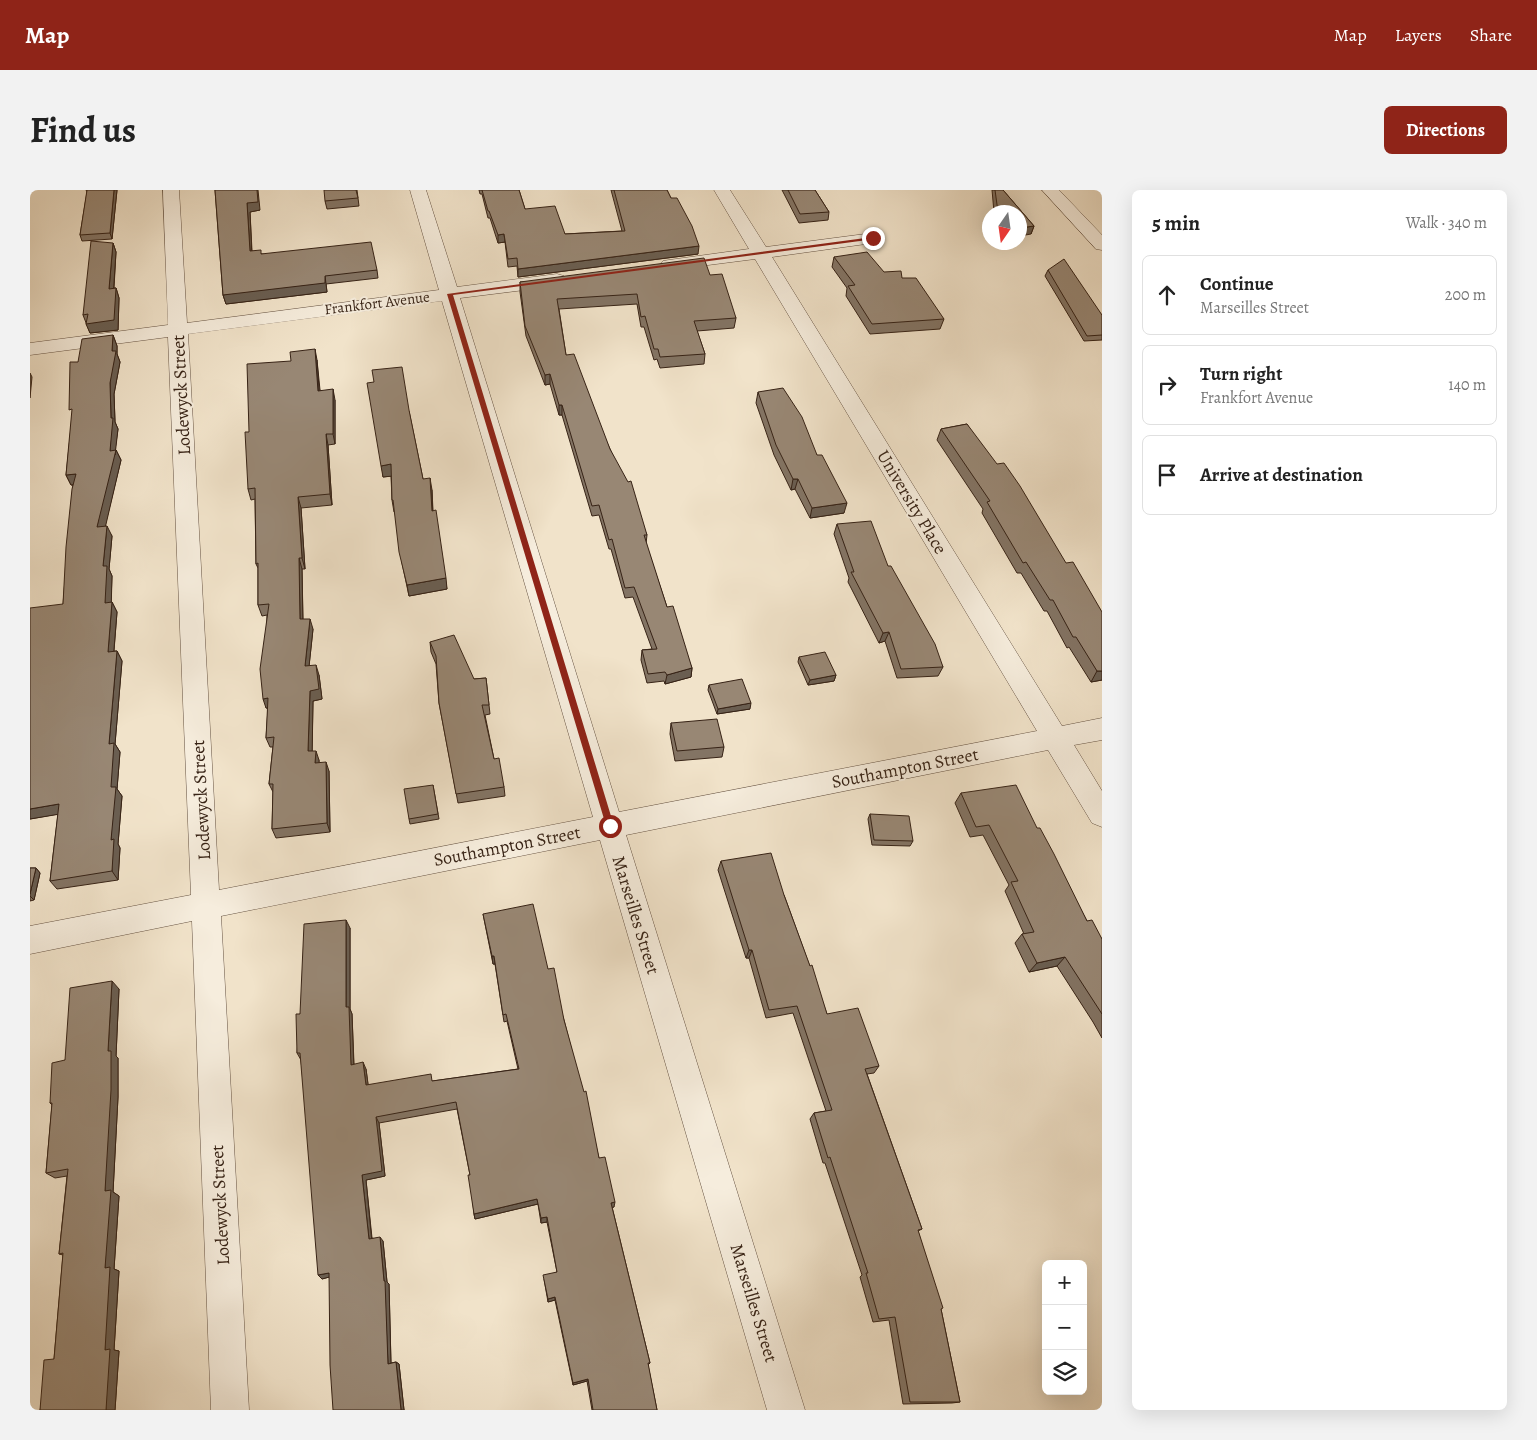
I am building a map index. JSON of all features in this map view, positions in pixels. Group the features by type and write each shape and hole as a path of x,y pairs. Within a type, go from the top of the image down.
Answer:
{"street":[{"name":"Lodewyck Street","path":"171,190 230,1410"},
{"name":"Marseilles Street","path":"418,190 786,1410"},
{"name":"University Place","path":"722,190 1102,815"},
{"path":"1050,190 1102,245"},
{"path":"653,267 873,238"},
{"name":"Frankfort Avenue","path":"30,348 576,277"},
{"name":"Southampton Street","path":"30,940 1102,729"}],"building":[{"path":"87,190 114,190 110,233 80,235"},
{"path":"215,190 257,190 258,202 247,203 250,251 261,250 261,254 371,242 377,270 325,276 325,283 223,295"},
{"path":"324,190 356,190 358,198 325,201"},
{"path":"482,190 519,190 525,209 555,206 565,234 625,231 614,190 667,190 671,198 677,198 692,226 699,246 518,269 517,258 508,259 504,234 498,235"},
{"path":"788,190 815,190 829,212 800,214"},
{"path":"995,190 1003,190 1016,205 997,205"},
{"path":"1027,218 1034,226 1027,227"},
{"path":"91,241 113,243 109,289 116,288 114,320 86,324 88,314 83,315"},
{"path":"867,252 884,272 901,271 902,278 916,278 944,319 872,324 848,286 855,285 834,257"},
{"path":"704,258 710,275 722,274 736,318 694,321 705,354 660,357 658,349 654,349 645,316 641,317 637,294 557,299 566,355 574,354 610,449 628,482 631,481 647,535 644,535 667,607 673,606 692,668 667,675 665,672 648,674 642,650 657,649 634,587 625,588 612,539 609,540 599,505 592,506 562,405 559,405 550,374 545,375 525,326 520,282"},
{"path":"1064,259 1102,315 1102,335 1087,336 1048,270"},
{"path":"113,335 112,351 116,351 110,383 111,418 113,418 110,451 116,450 97,527 107,526 103,566 107,566 105,603 112,602 108,652 117,651 109,744 114,743 111,787 116,787 111,840 114,839 112,871 50,881 59,804 30,809 30,608 63,604 66,547 72,489 76,474 66,475 72,409 69,410 70,362 78,362 82,339"},
{"path":"315,349 318,391 333,389 333,434 326,434 330,494 298,497 302,558 299,558 300,619 310,619 305,666 316,665 319,689 310,691 308,751 316,751 315,763 326,762 327,823 272,829 273,784 269,784 274,737 266,738 268,698 263,699 260,669 269,604 258,605 255,488 248,489 245,432 249,432 247,364 291,361 290,352"},
{"path":"402,367 423,479 430,478 432,511 436,510 446,578 407,585 399,552 392,500 391,464 381,466 367,383 374,382 372,370"},
{"path":"783,388 802,417 817,455 822,455 847,503 812,508 798,479 793,479 776,445 758,392"},
{"path":"967,424 997,464 1004,463 1066,563 1073,562 1102,612 1102,671 1097,671 1076,637 1073,637 1053,600 1050,600 1026,562 1023,563 987,502 990,501 941,429"},
{"path":"871,521 888,566 891,566 935,644 943,667 901,669 889,632 883,633 851,572 854,572 837,524"},
{"path":"454,635 474,679 486,678 489,705 482,705 494,759 499,758 504,787 456,794 439,703 436,656 430,642"},
{"path":"825,652 836,675 810,680 799,657"},
{"path":"742,679 751,703 718,709 709,685"},
{"path":"717,719 724,747 677,751 671,723"},
{"path":"433,785 438,814 409,819 404,789"},
{"path":"1016,785 1037,828 1040,828 1054,854 1087,921 1092,920 1102,939 1102,1014 1065,957 1037,963 1022,934 1034,932 1011,882 1018,881 989,825 976,827 961,793"},
{"path":"870,814 909,816 913,841 874,840"},
{"path":"771,853 810,966 812,965 827,1014 858,1008 879,1066 865,1069 922,1229 918,1230 943,1308 941,1309 960,1402 910,1402 895,1317 879,1319 866,1273 868,1273 814,1113 832,1110 797,1006 769,1010 752,950 749,950 721,861"},
{"path":"30,868 36,868 30,894"},
{"path":"533,904 548,969 554,968 564,1020 584,1092 586,1091 599,1158 605,1157 615,1202 611,1203 650,1363 648,1363 657,1410 593,1410 588,1379 573,1383 555,1297 548,1299 543,1275 557,1272 547,1217 541,1218 537,1199 474,1214 468,1175 470,1175 456,1102 376,1117 382,1171 362,1175 369,1239 380,1237 385,1281 388,1364 396,1362 401,1410 333,1410 330,1365 329,1273 318,1275 300,1053 297,1053 296,1014 300,1014 304,924 346,920 346,1007 349,1007 351,1065 363,1062 366,1085 431,1074 432,1081 519,1069 506,1014 503,1015 494,956 492,956 483,914"},
{"path":"112,981 108,1051 111,1051 111,1090 105,1191 111,1190 105,1268 110,1267 105,1350 110,1349 106,1410 40,1410 44,1360 54,1359 63,1253 59,1254 68,1169 46,1173 52,1103 50,1103 52,1063 65,1060 70,988"}],"route":[{"path":"610,826 450,294 873,238"}]}
